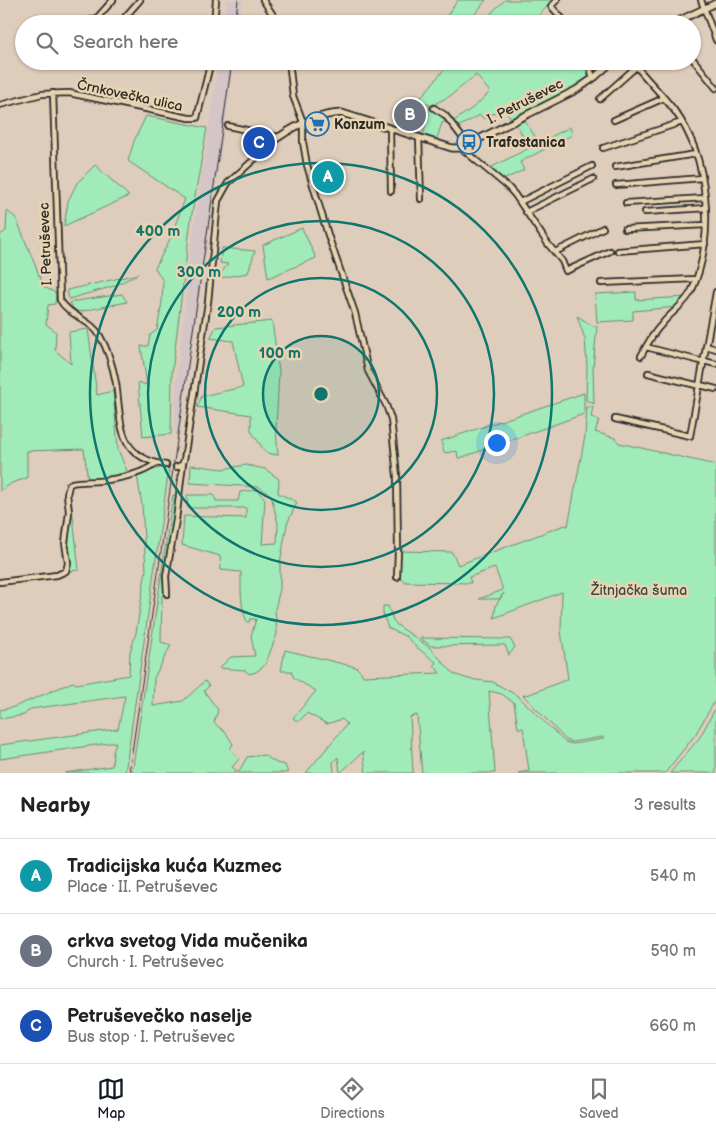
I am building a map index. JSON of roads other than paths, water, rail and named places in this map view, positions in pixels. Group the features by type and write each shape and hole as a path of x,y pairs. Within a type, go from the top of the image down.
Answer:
{"street":[{"path":"99,15 112,0"},
{"path":"127,15 140,0"},
{"path":"215,15 216,0"},
{"path":"263,0 274,15"},
{"path":"557,0 551,6 560,15"},
{"path":"701,0 708,23 716,40"},
{"path":"690,15 716,3"},
{"path":"708,23 716,29"},
{"path":"701,69 716,88"},
{"name":"Črnkovečka ulica","path":"0,104 42,94 69,93 189,118 197,118 209,70"},
{"path":"290,70 293,96 303,122 302,142 307,165 328,235 355,313 368,372 386,405 391,419 397,476 397,577"},
{"path":"591,70 593,78"},
{"name":"I. Petruševec","path":"461,148 576,90 602,70"},
{"path":"600,99 633,70"},
{"path":"639,70 664,98 682,122 693,144 702,178 706,208 705,244 696,279 687,298 662,323 642,356"},
{"name":"I. Petruševec","path":"53,93 60,300 65,309 99,333 113,370 123,437 135,453 155,464 166,466"},
{"path":"614,120 664,98"},
{"path":"434,108 445,115 468,145"},
{"path":"167,594 166,576 208,302 218,201 228,183 279,137 303,122 326,115 342,113 452,148 461,148 508,187 562,261 566,271 610,251"},
{"path":"603,148 682,122"},
{"path":"228,126 279,137"},
{"path":"390,128 391,191"},
{"path":"419,137 421,199"},
{"path":"615,167 696,154"},
{"path":"520,202 592,166"},
{"path":"616,185 702,178"},
{"path":"526,212 593,179"},
{"path":"626,203 705,198"},
{"path":"645,212 706,208"},
{"path":"625,228 706,225"},
{"path":"555,252 603,228"},
{"path":"618,251 705,244"},
{"path":"601,283 696,279"},
{"path":"615,419 690,436 716,292"},
{"path":"706,346 716,349"},
{"path":"646,347 716,364"},
{"path":"648,373 716,389"},
{"path":"176,467 183,463"},
{"path":"0,582 57,575 66,571 68,563 65,543 69,512 66,494 69,485 72,483 100,481 140,472 155,464"}],"tunnel":[{"path":"166,465 176,467"}],"railway":[{"path":"236,15 238,0"},
{"path":"129,773 231,70"}],"place":[{"name":"crkva svetog Vida mučenika","path":"410,115"},
{"name":"Konzum","path":"317,124"},
{"name":"Trafostanica","path":"469,142"},
{"name":"Petruševečko naselje","path":"259,143"},
{"name":"Tradicijska kuća Kuzmec","path":"328,177"}],"park label":[{"name":"Žitnjačka šuma","path":"639,590"}]}
